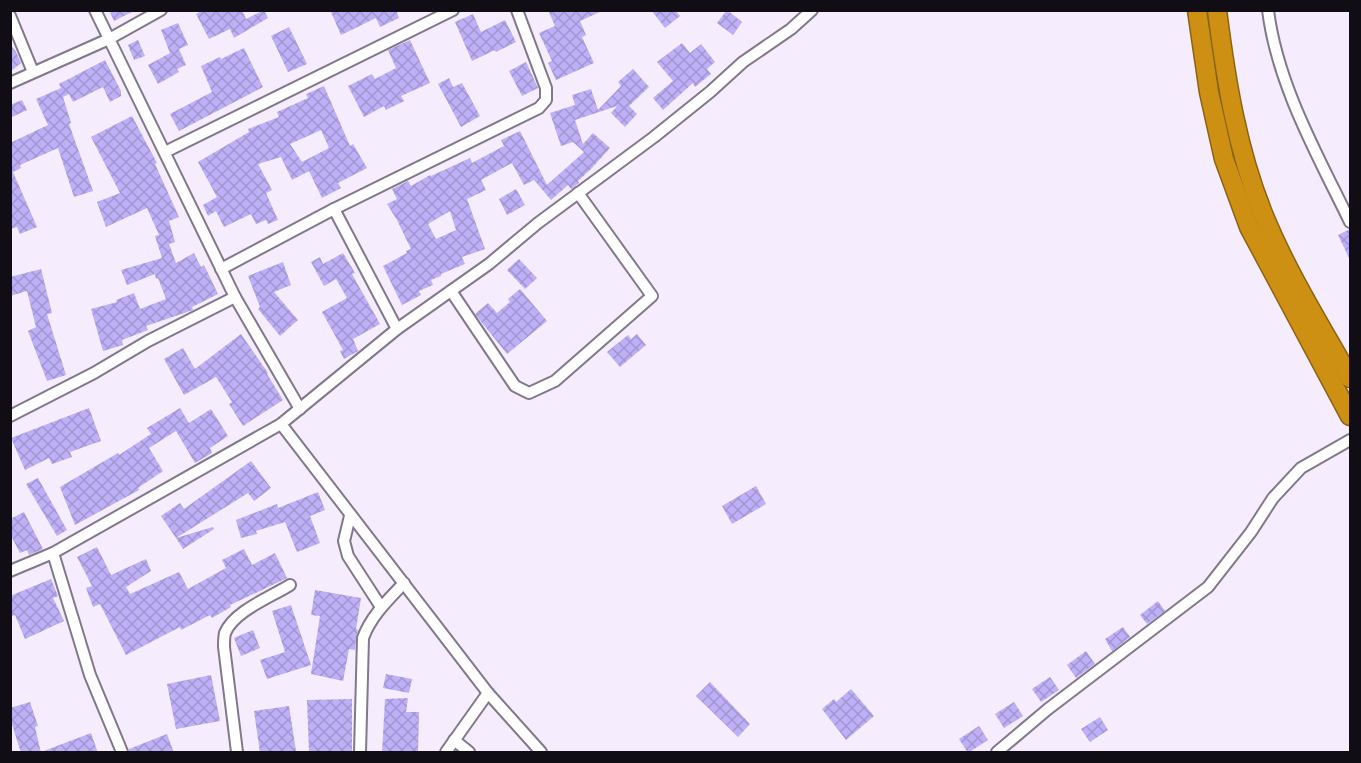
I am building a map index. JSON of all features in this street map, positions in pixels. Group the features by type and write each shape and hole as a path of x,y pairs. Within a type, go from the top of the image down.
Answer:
{"highway":[{"path":"1197,10 1209,92 1224,159 1248,227 1350,416"},
{"path":"1217,10 1226,86 1241,149 1264,216 1301,292 1350,378"}],"street":[{"path":"95,10 235,297 300,409"},
{"path":"10,83 109,39 161,10"},
{"path":"165,152 453,10"},
{"path":"221,269 334,209 539,108 546,100 546,88 517,10"},
{"path":"10,571 53,553 281,424 397,329 489,264 578,193 654,137 743,62 791,29 812,10"},
{"path":"1268,10 1270,28 1291,98 1350,222"},
{"path":"10,16 33,72"},
{"path":"451,291 515,386 529,393 555,381 652,296 578,193"},
{"path":"334,209 397,329"},
{"path":"10,416 235,297"},
{"path":"281,424 488,693 541,753"},
{"path":"997,753 1048,709 1208,587 1251,532 1273,498 1301,468 1350,440"},
{"path":"350,516 344,542 348,555 381,607"},
{"path":"53,553 90,675 122,753"},
{"path":"360,753 362,646 366,628 381,607 404,583"},
{"path":"237,753 224,634 232,622 266,598 290,585"},
{"path":"446,753 488,693"},
{"path":"454,740 469,753"}],"building":[{"path":"109,10 136,10 114,21"},
{"path":"203,10 242,10 246,19 264,10 268,18 234,38 230,29 209,39 196,14"},
{"path":"330,10 396,10 399,18 380,27 376,18 341,35"},
{"path":"548,10 604,10 580,21 586,35 582,37 594,63 556,80 548,63 552,61 539,33 555,26"},
{"path":"651,10 675,10 680,16 665,28"},
{"path":"727,10 742,22 733,35 717,23"},
{"path":"473,14 481,32 505,20 516,42 472,61 455,22"},
{"path":"178,23 188,45 179,49 186,65 177,69 179,72 158,84 148,65 170,53 161,30"},
{"path":"289,27 307,64 288,72 271,36"},
{"path":"138,40 145,56 134,60 128,45"},
{"path":"410,40 430,83 401,96 404,101 386,110 384,106 364,117 348,86 372,74 375,79 396,68 388,50"},
{"path":"682,43 690,53 701,44 715,62 707,69 711,74 695,87 693,83 663,110 653,98 673,81 657,62"},
{"path":"10,44 21,63 10,72"},
{"path":"244,48 263,87 179,131 170,114 212,92 201,66"},
{"path":"105,60 121,91 121,96 110,102 103,87 73,102 69,94 63,97 71,123 69,124 93,191 74,197 58,148 20,165 21,168 13,172 37,227 20,234 17,227 10,229 10,143 48,125 36,99 61,88 59,84"},
{"path":"526,62 538,88 522,96 509,71"},
{"path":"633,69 649,87 629,106 637,114 625,127 611,113 617,106 575,120 583,144 593,133 610,148 578,181 579,183 571,189 568,185 551,200 534,180 524,185 512,163 481,180 486,190 467,199 485,249 462,257 465,264 431,280 433,285 419,291 421,295 402,305 383,266 411,249 387,204 397,199 392,189 408,181 411,186 470,158 472,163 504,146 501,140 520,131 547,185 584,152 573,142 561,146 550,113 575,105 572,95 591,89 598,110 621,86 618,82","holes":["450,211 456,230 436,239 428,224"]},
{"path":"449,78 453,87 462,83 480,116 461,127 438,84"},
{"path":"324,86 350,146 353,144 367,168 338,183 341,188 322,198 309,171 292,180 281,157 258,164 272,190 266,193 278,220 268,224 266,220 256,224 251,214 224,227 216,211 208,216 203,205 217,197 198,162 249,132 248,129 279,117 277,112 308,98 306,94","holes":["321,130 329,148 302,162 290,144"]},
{"path":"22,100 27,110 10,118 10,105"},
{"path":"132,116 157,163 155,164 179,217 169,221 175,242 169,244 176,263 194,253 201,267 204,265 218,294 192,307 193,310 146,326 148,330 122,340 123,345 103,351 91,309 117,302 116,300 134,293 140,309 166,299 155,274 127,285 121,270 162,258 155,236 159,235 147,208 106,227 97,202 120,193 91,137"},
{"path":"516,189 525,205 507,215 499,199"},
{"path":"1350,229 1350,260 1338,235"},
{"path":"343,253 380,324 353,339 358,351 344,359 340,351 343,350 322,312 347,298 336,279 324,286 311,262 320,257 323,264"},
{"path":"519,259 537,278 525,289 507,270"},
{"path":"283,262 291,285 274,292 298,320 280,336 258,309 260,307 248,276"},
{"path":"41,269 52,313 47,314 66,375 47,381 28,331 36,327 27,291 10,296 10,277"},
{"path":"520,289 547,321 507,354 475,314 488,303 497,313"},
{"path":"241,334 268,373 283,400 243,426 229,404 232,402 216,377 184,395 164,359 183,348 195,369"},
{"path":"637,334 646,345 620,367 607,352 628,335 631,339"},
{"path":"89,408 101,441 70,452 72,457 52,464 49,458 25,470 11,438"},
{"path":"180,408 189,423 211,409 228,436 210,448 212,453 195,463 176,431 149,448 163,471 138,488 139,490 75,525 60,487 118,453 119,455 151,434 147,428"},
{"path":"251,461 271,488 254,501 248,493 176,538 161,516 180,503 184,509"},
{"path":"38,478 67,530 57,536 26,484"},
{"path":"756,486 766,504 732,524 722,506"},
{"path":"318,492 325,510 310,516 320,543 297,552 285,522 241,538 236,520 277,504 278,508"},
{"path":"24,512 43,549 29,555 27,550 20,553 10,534 10,519"},
{"path":"213,527 214,529 183,549 176,538"},
{"path":"97,547 111,575 146,559 151,571 126,587 130,594 179,572 188,589 226,568 222,560 244,549 252,565 275,553 287,578 230,605 231,607 212,618 210,615 181,630 180,627 126,655 100,604 93,607 86,588 92,586 77,557"},
{"path":"51,579 58,596 53,598 64,621 25,639 15,615 10,617 10,596"},
{"path":"315,590 361,598 355,650 349,649 343,681 311,674 320,616 311,615"},
{"path":"1158,601 1165,611 1147,624 1140,615"},
{"path":"291,605 311,665 267,679 260,660 285,652 272,611"},
{"path":"1123,627 1130,637 1112,651 1105,639"},
{"path":"253,630 260,648 241,656 234,638"},
{"path":"1086,651 1095,664 1076,678 1067,665"},
{"path":"386,674 412,679 409,693 383,688"},
{"path":"211,675 220,721 176,729 167,684"},
{"path":"1050,677 1059,690 1041,702 1032,689"},
{"path":"710,682 750,724 738,737 696,696"},
{"path":"851,689 874,716 846,740 822,709 834,699 836,702"},
{"path":"408,698 406,712 419,712 418,753 382,753 385,699"},
{"path":"352,699 352,753 309,752 307,700"},
{"path":"30,702 38,726 35,727 41,753 21,753 10,718 10,708"},
{"path":"1014,702 1023,716 1004,728 995,714"},
{"path":"289,706 296,751 260,753 254,711"},
{"path":"1100,717 1108,730 1090,742 1081,729"},
{"path":"979,726 988,740 968,753 959,739"},
{"path":"91,733 98,753 41,752"},
{"path":"167,734 174,753 129,753 129,749"}]}
